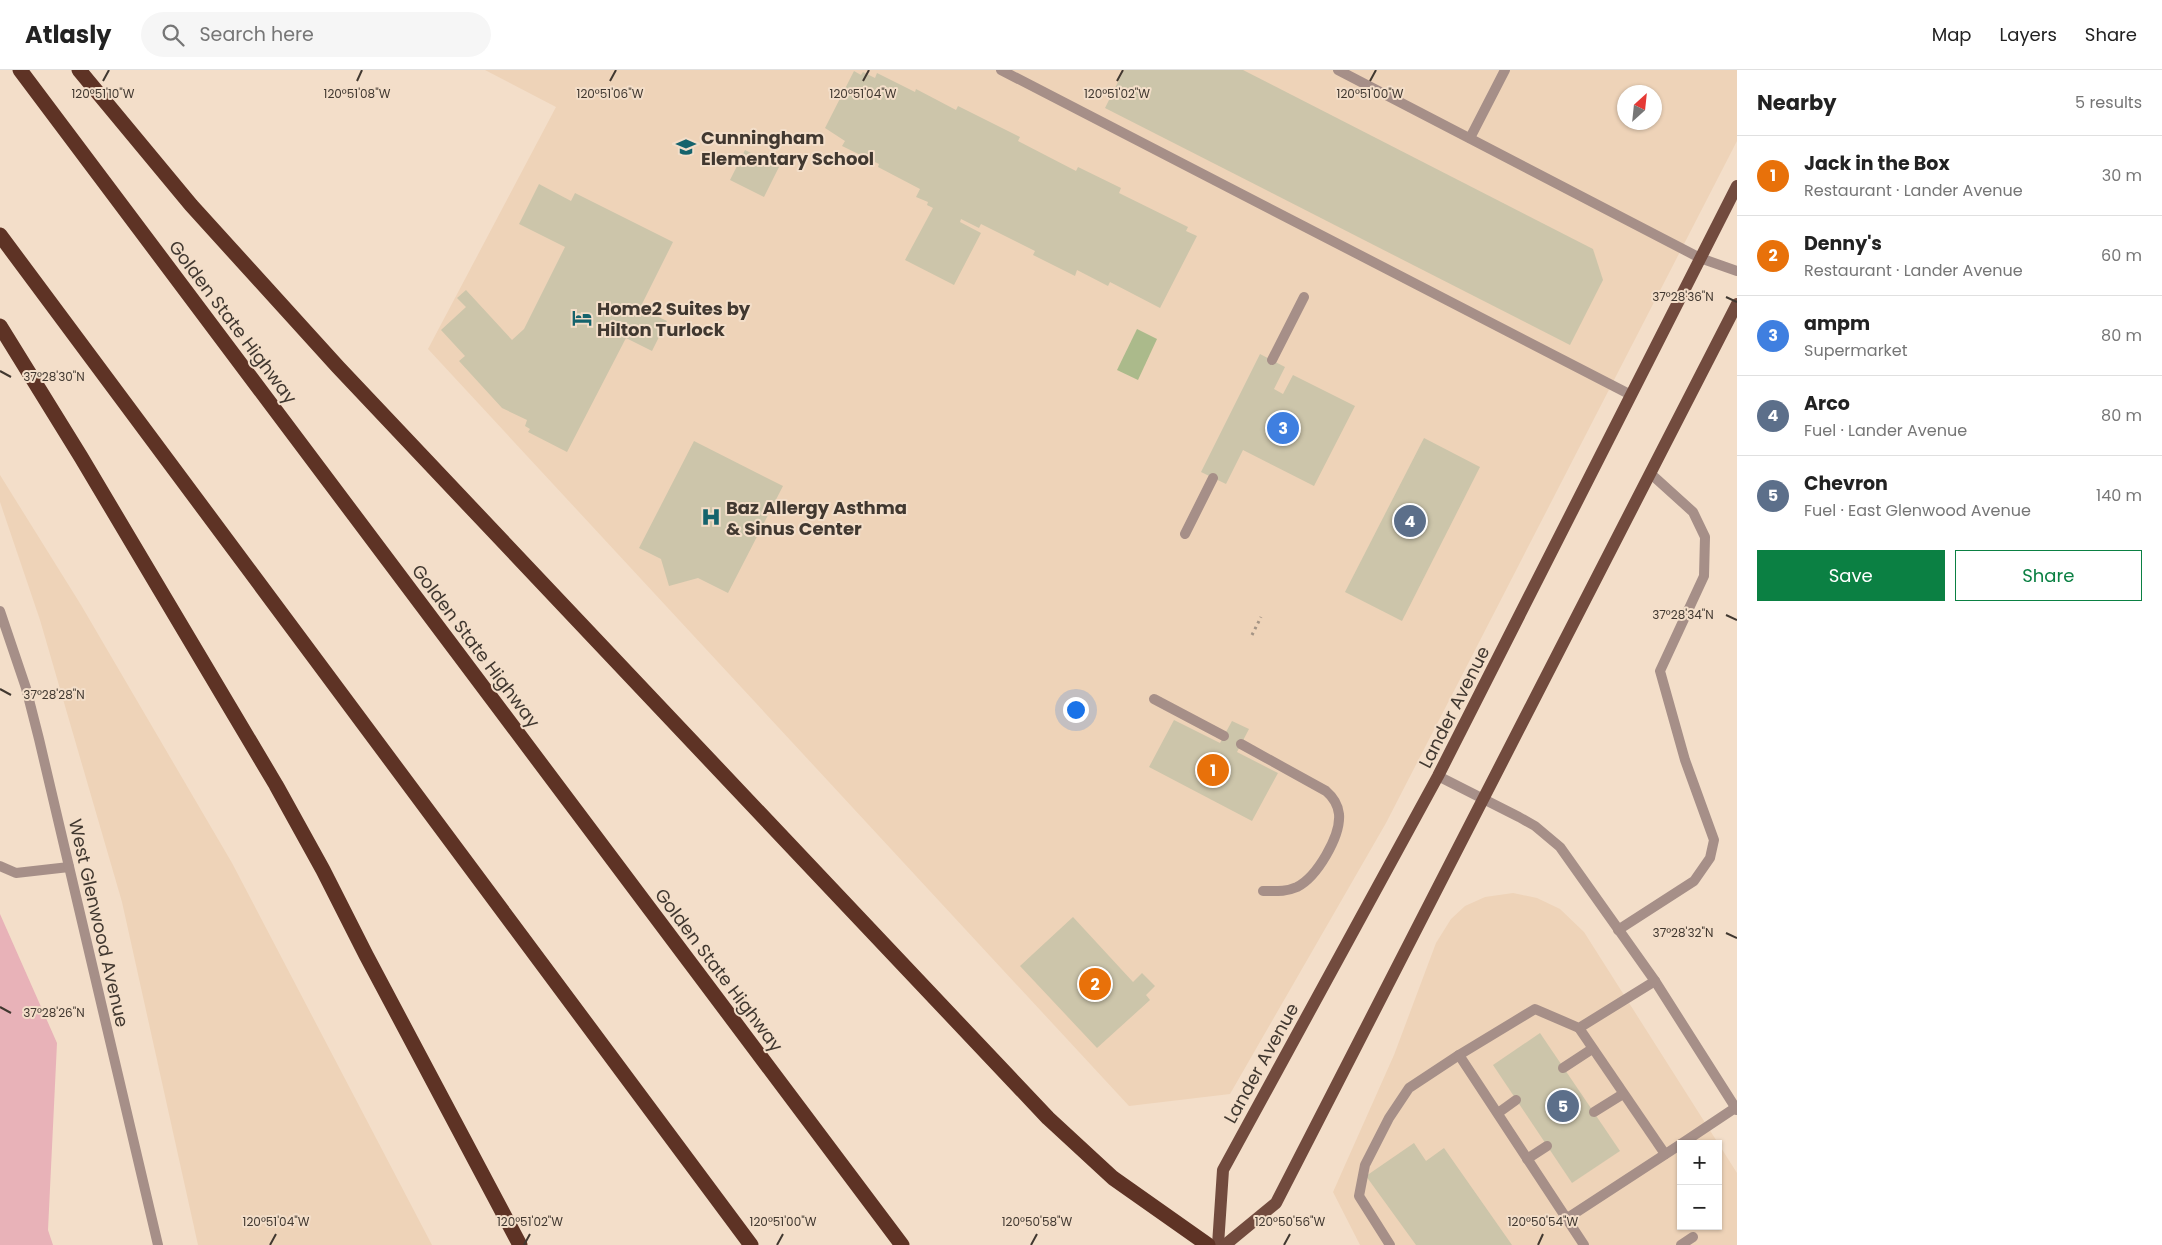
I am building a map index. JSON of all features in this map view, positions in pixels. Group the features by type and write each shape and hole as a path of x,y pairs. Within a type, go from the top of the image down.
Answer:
{"highway":[{"name":"Golden State Highway","path":"20,70 902,1245"},
{"path":"79,70 191,205 331,360 1048,1118 1113,1178 1208,1245"},
{"path":"0,235 751,1245"},
{"path":"0,326 180,622 304,836 520,1245"}],"main road":[{"name":"Lander Avenue","path":"1218,1245 1222,1170 1438,776 1737,186"},
{"path":"1225,1245 1276,1203 1737,304"}],"street":[{"path":"1001,70 1631,395"},
{"path":"1338,70 1700,258 1737,271"},
{"path":"1470,138 1505,70"},
{"path":"1272,360 1304,297"},
{"path":"1618,930 1694,881 1710,858 1714,840 1685,760 1660,671 1704,576 1705,537 1693,512 1651,474"},
{"path":"1185,534 1213,478"},
{"name":"West Glenwood Avenue","path":"0,611 4,633 26,688 158,1245"},
{"path":"1154,699 1224,736"},
{"path":"1241,744 1326,791 1335,802 1339,814 1336,833 1321,864 1311,877 1291,889 1263,891"},
{"path":"1438,776 1535,826 1560,847 1655,981 1736,1109 1687,1140"},
{"path":"0,866 16,873 69,867"},
{"path":"1579,1028 1655,981"},
{"path":"1390,1245 1359,1196 1365,1165 1389,1118 1409,1088 1459,1055 1536,1009 1579,1028 1665,1154"},
{"path":"1563,1068 1592,1049"},
{"path":"1459,1055 1584,1245"},
{"path":"1594,1112 1623,1094"},
{"path":"1498,1113 1516,1100"},
{"path":"1527,1159 1547,1146"},
{"path":"1566,1219 1677,1146"},
{"path":"1681,1245 1693,1237"}],"path":[{"path":"1252,635 1261,617"}],"shaded area":[{"path":"485,70 1737,70 1737,141 1386,823 1230,1094 1129,1106 428,349 556,107"},
{"path":"1137,329 1157,339 1138,380 1117,370"},
{"path":"0,475 81,605 232,863 432,1245 198,1245 122,902 40,620 0,502"},
{"path":"1513,893 1537,898 1560,909 1584,932 1716,1140 1677,1140 1677,1230 1722,1230 1722,1149 1737,1173 1737,1245 1360,1245 1333,1192 1394,1055 1436,943 1451,919 1465,906 1485,897"},
{"path":"0,914 57,1043 48,1230 53,1245 0,1245"}],"building":[{"path":"1124,70 1243,70 1593,249 1603,280 1570,345 1105,108"},
{"path":"854,71 861,75 863,72 875,78 877,73 915,92 916,89 956,110 958,106 1020,137 1018,141 1076,171 1078,167 1121,188 1119,193 1188,227 1186,231 1197,236 1160,308 1110,282 1108,286 1077,270 1075,276 1033,255 1035,251 981,224 979,228 961,219 960,222 981,233 954,285 905,260 933,208 927,205 928,202 916,197 920,189 878,167 879,164 842,146 845,141 825,128"},
{"path":"745,150 779,167 764,197 730,180"},
{"name":"Home2 Suites by Hilton Turlock","path":"539,184 571,201 575,193 673,242 640,308 667,321 652,351 626,338 567,452 528,432 530,429 525,426 527,420 502,408 459,361 465,356 441,330 466,307 457,298 466,290 512,340 524,329 565,247 519,224"},
{"path":"1260,354 1285,367 1274,389 1283,394 1293,375 1355,406 1314,486 1243,450 1226,484 1201,472"},
{"path":"1424,438 1480,467 1402,621 1345,592"},
{"name":"Baz Allergy Asthma & Sinus Center","path":"694,441 783,486 728,593 698,578 669,586 661,559 639,548"},
{"path":"1174,720 1220,743 1232,721 1249,729 1237,752 1278,773 1252,821 1149,767"},
{"path":"1073,917 1133,982 1142,973 1155,986 1146,995 1150,1000 1097,1048 1020,966"},
{"path":"1540,1033 1620,1151 1572,1183 1493,1065"},
{"path":"1414,1143 1426,1161 1444,1148 1512,1245 1416,1245 1366,1176"}],"place":[{"name":"Cunningham Elementary School","path":"686,147"},
{"name":"Home2 Suites by Hilton Turlock","path":"582,318"},
{"name":"ampm","path":"1283,428"},
{"name":"Baz Allergy Asthma & Sinus Center","path":"711,517"},
{"name":"Arco","path":"1410,521"},
{"name":"Jack in the Box","path":"1213,770"},
{"name":"Denny's","path":"1095,984"},
{"name":"Chevron","path":"1563,1106"}]}
